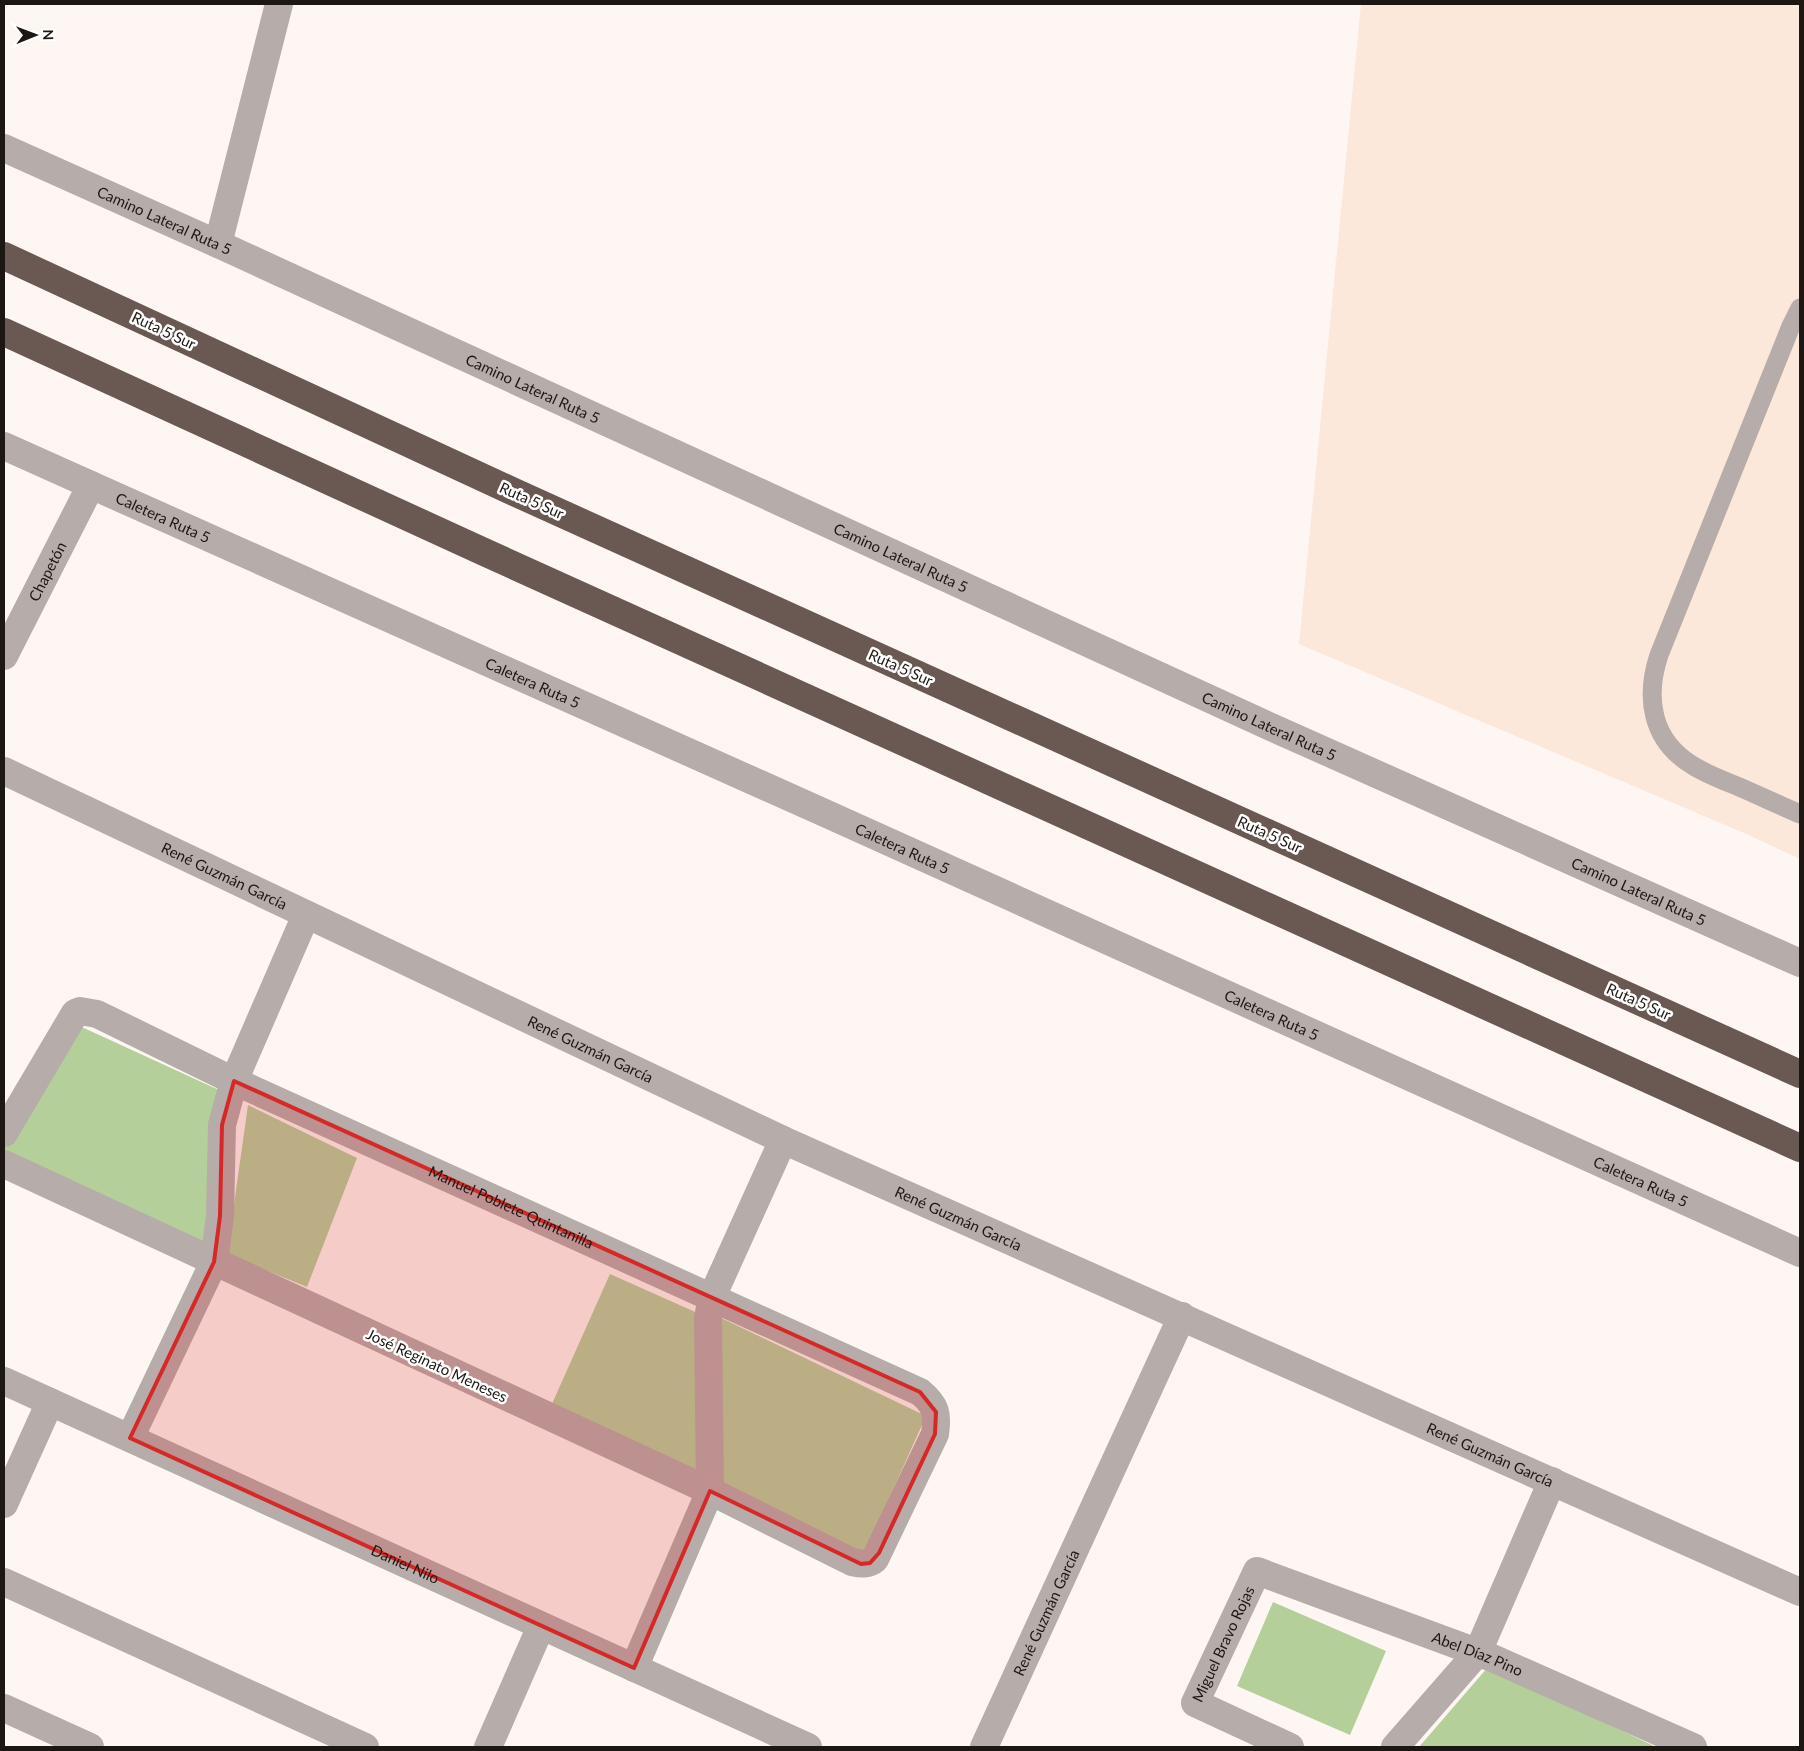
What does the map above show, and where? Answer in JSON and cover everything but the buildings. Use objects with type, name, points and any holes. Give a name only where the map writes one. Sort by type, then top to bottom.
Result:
[{"type":"highway","name":"Ruta 5 Sur","points":[[4,256],[514,492],[1800,1074]]},
{"type":"highway","points":[[4,332],[1800,1148]]},
{"type":"street","points":[[218,244],[279,4]]},
{"type":"street","name":"Camino Lateral Ruta 5","points":[[4,148],[218,244],[1271,727],[1800,963]]},
{"type":"street","name":"Caletera Ruta 5","points":[[4,446],[1800,1252]]},
{"type":"street","name":"Chapetón","points":[[4,656],[91,485]]},
{"type":"street","name":"René Guzmán García","points":[[4,771],[783,1140],[1800,1592]]},
{"type":"street","points":[[130,1438],[214,1262],[220,1216],[222,1125],[234,1082],[306,915]]},
{"type":"street","name":"Manuel Poblete Quintanilla","points":[[4,1133],[75,1014],[80,1011],[97,1014],[234,1082],[920,1392],[929,1400],[936,1412],[935,1434],[879,1553],[875,1560],[870,1563]]},
{"type":"street","points":[[634,1668],[710,1491],[708,1318],[712,1297],[783,1140]]},
{"type":"street","name":"José Reginato Meneses","points":[[4,1164],[710,1491],[852,1562],[870,1563]]},
{"type":"street","name":"René Guzmán García","points":[[984,1747],[1182,1316]]},
{"type":"street","name":"Daniel Nilo","points":[[4,1380],[808,1747]]},
{"type":"street","points":[[4,1504],[50,1402]]},
{"type":"street","points":[[1395,1747],[1478,1652],[1552,1481]]},
{"type":"street","name":"Abel Díaz Pino","points":[[1257,1571],[1478,1652],[1693,1747]]},
{"type":"street","name":"Miguel Bravo Rojas","points":[[1257,1571],[1195,1702],[1290,1747]]},
{"type":"street","points":[[4,1582],[365,1747]]},
{"type":"street","points":[[488,1747],[541,1626]]},
{"type":"street","points":[[4,1708],[90,1747]]},
{"type":"lane","points":[[1800,308],[1791,326],[1659,655],[1654,671],[1652,688],[1652,705],[1657,722],[1665,739],[1677,754],[1709,774],[1800,814]]},
{"type":"highlighted area","points":[[234,1081],[920,1392],[936,1412],[935,1434],[879,1553],[870,1563],[861,1564],[710,1491],[634,1668],[130,1438],[214,1262],[220,1216],[222,1125]]},
{"type":"shaded area","points":[[1361,4],[1800,4],[1800,859],[1744,833],[1299,644]]},
{"type":"green space","points":[[60,1017],[219,1090],[203,1249],[4,1155],[4,1140]]},
{"type":"green space","points":[[248,1105],[357,1158],[307,1287],[227,1254]]},
{"type":"green space","points":[[610,1274],[702,1315],[697,1476],[551,1406]]},
{"type":"green space","points":[[717,1316],[926,1416],[863,1556],[714,1484]]},
{"type":"green space","points":[[1273,1602],[1386,1651],[1350,1735],[1237,1686]]},
{"type":"green space","points":[[1488,1667],[1656,1747],[1419,1747]]}]
